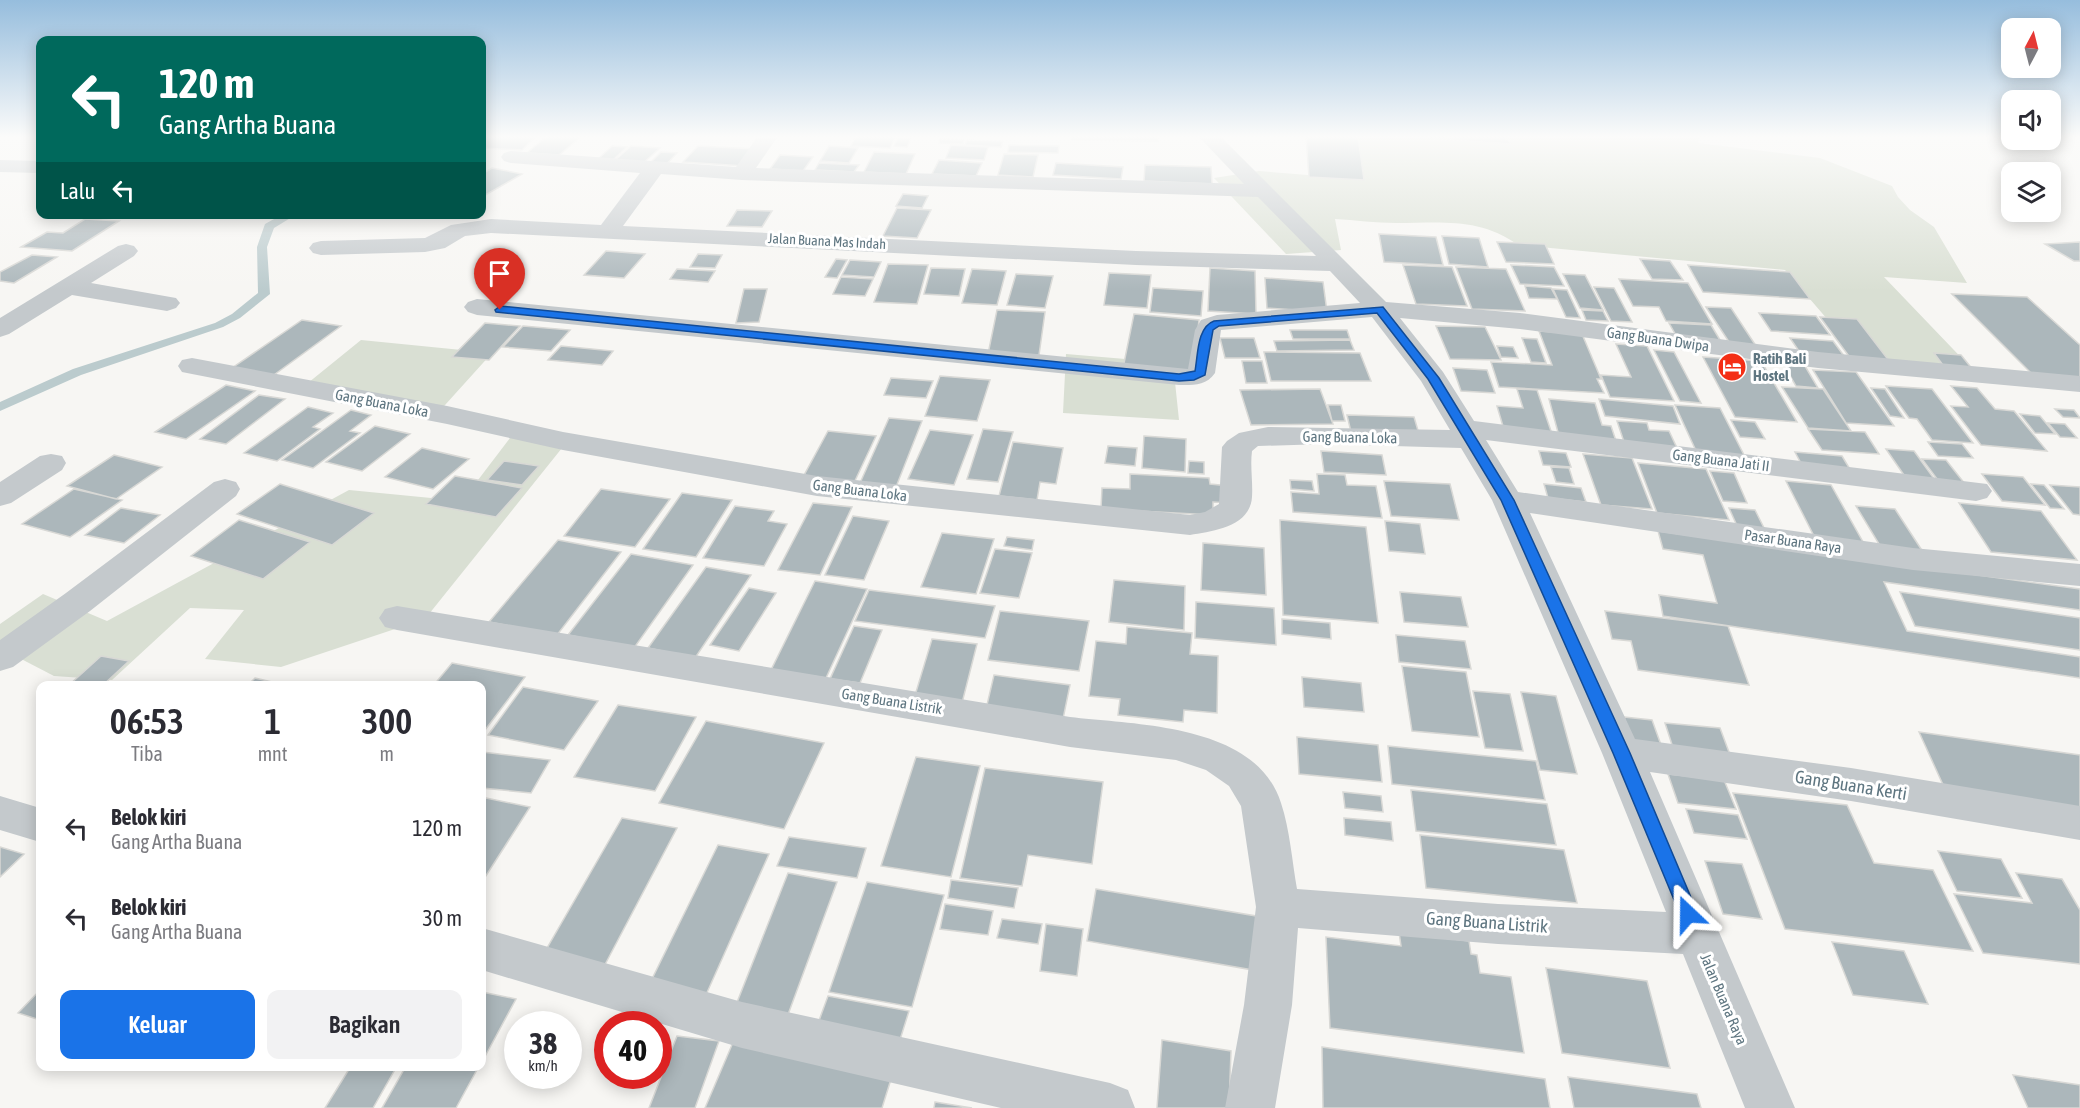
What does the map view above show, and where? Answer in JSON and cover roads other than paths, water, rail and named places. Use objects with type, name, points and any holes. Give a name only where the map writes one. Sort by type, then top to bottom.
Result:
[{"type":"street","points":[[608,231],[640,188]]},
{"type":"street","points":[[1187,188],[1262,190]]},
{"type":"street","name":"Jalan Buana Raya","points":[[1260,188],[1338,264],[1379,309],[1433,378],[1508,500],[1622,753],[1770,1108]]},
{"type":"street","name":"Jalan Buana Mas Indah","points":[[321,248],[425,245],[436,243],[459,230],[491,226],[1137,258],[1338,264]]},
{"type":"street","points":[[0,329],[126,251]]},
{"type":"street","points":[[67,287],[167,303]]},
{"type":"street","name":"Gang Buana Dwipa","points":[[477,308],[1179,377],[1194,377],[1201,373],[1210,325],[1379,309],[1520,321],[1818,360],[2080,384]]},
{"type":"street","name":"Gang Buana Loka","points":[[192,366],[447,415],[563,441],[817,486],[1190,525],[1226,516],[1235,508],[1239,493],[1235,474],[1237,447],[1249,439],[1268,436],[1469,434]]},
{"type":"street","name":"Gang Buana Jati II","points":[[1469,434],[1976,491]]},
{"type":"street","points":[[0,495],[51,463]]},
{"type":"street","points":[[0,658],[78,602],[225,489]]},
{"type":"street","name":"Pasar Buana Raya","points":[[1508,500],[1913,559],[2080,575]]},
{"type":"street","name":"Gang Buana Listrik","points":[[398,618],[1070,732],[1176,745],[1220,759],[1243,775],[1261,803],[1278,907],[1268,1005],[1250,1108]]},
{"type":"street","name":"Gang Buana Kerti","points":[[1622,753],[1954,800],[2080,823]]},
{"type":"street","points":[[0,813],[36,824]]},
{"type":"street","name":"Gang Buana Listrik","points":[[1278,907],[1498,924],[1697,934]]},
{"type":"street","points":[[486,950],[742,1025],[1110,1108]]},
{"type":"waterway","points":[[0,407],[77,372],[219,325],[236,316],[264,294],[262,247],[269,226],[282,219]]},
{"type":"place","name":"Ratih Bali Hostel","points":[[1732,367]]}]
